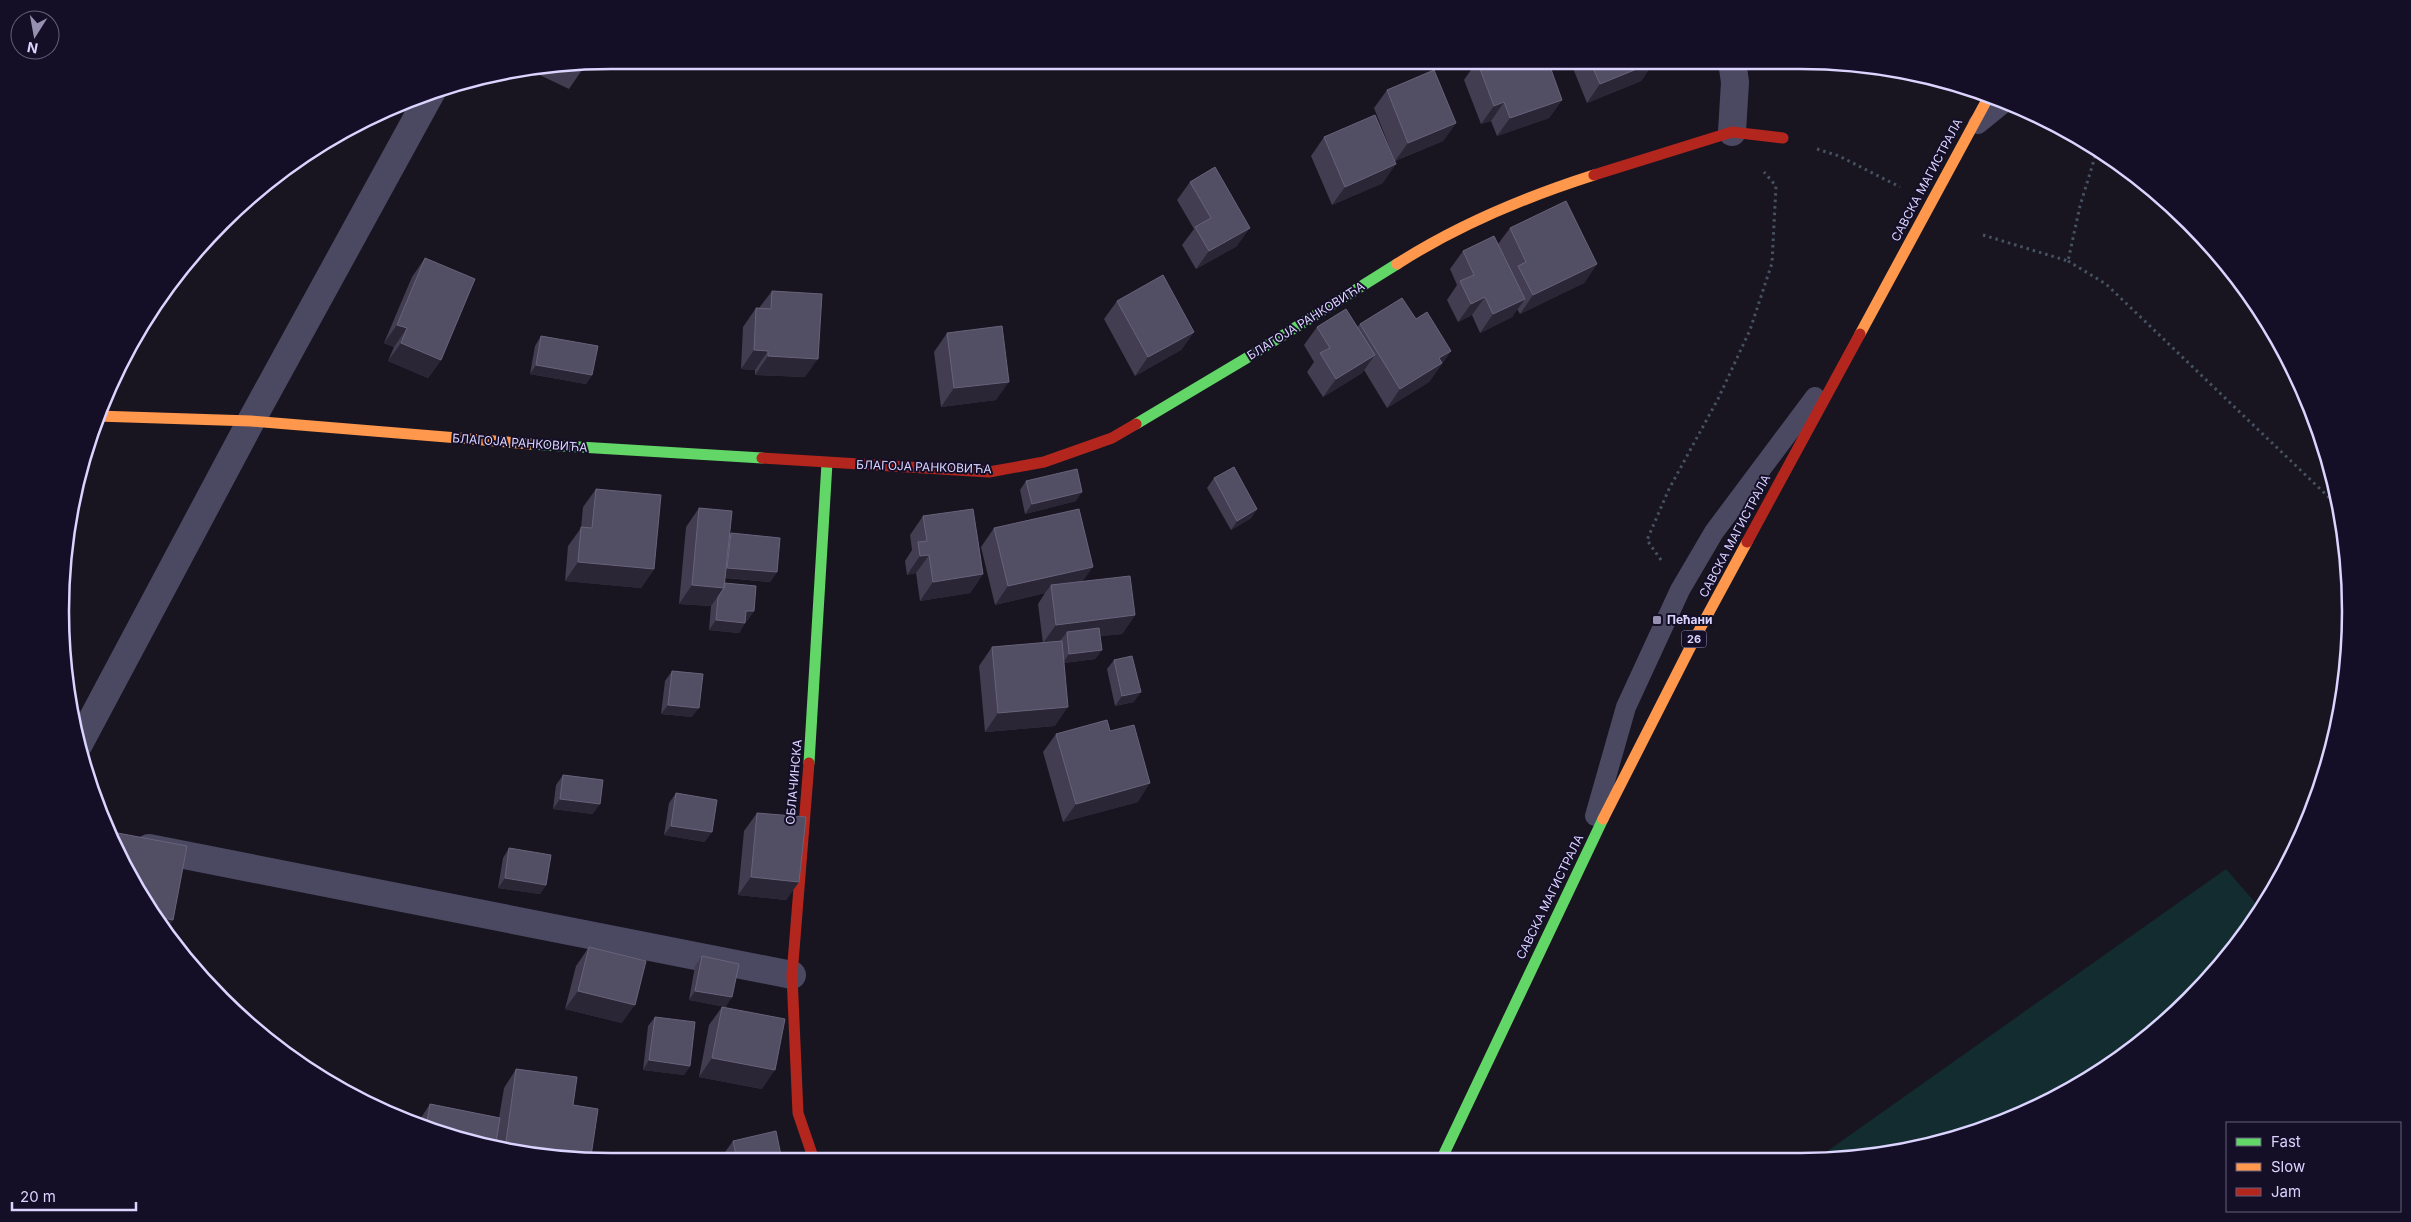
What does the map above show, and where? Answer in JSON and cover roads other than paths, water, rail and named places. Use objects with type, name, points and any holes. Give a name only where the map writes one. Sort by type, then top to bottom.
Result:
[{"type":"street","points":[[1732,132],[1735,82],[1733,69]]},
{"type":"street","points":[[83,736],[251,421],[426,102]]},
{"type":"street","name":"САВСКА МАГИСТРАЛА","points":[[1444,1153],[1582,860],[1695,638],[1986,102]]},
{"type":"street","name":"БЛАГОЈА РАНКОВИЋА","points":[[105,416],[251,421],[545,445],[989,472],[1044,462],[1112,438],[1253,354],[1419,250],[1475,220],[1559,186],[1732,132],[1783,138]]},
{"type":"street","name":"ОБЛАЧИНСКА","points":[[812,1153],[798,1113],[792,975],[814,699],[827,463]]},
{"type":"street","points":[[126,841],[153,849],[792,975]]},
{"type":"lane","points":[[1969,131],[1999,107]]},
{"type":"lane","points":[[1582,860],[1626,707],[1680,590],[1714,532],[1779,443],[1848,356]]},
{"type":"place","name":"Пећани","points":[[1657,620]]}]
